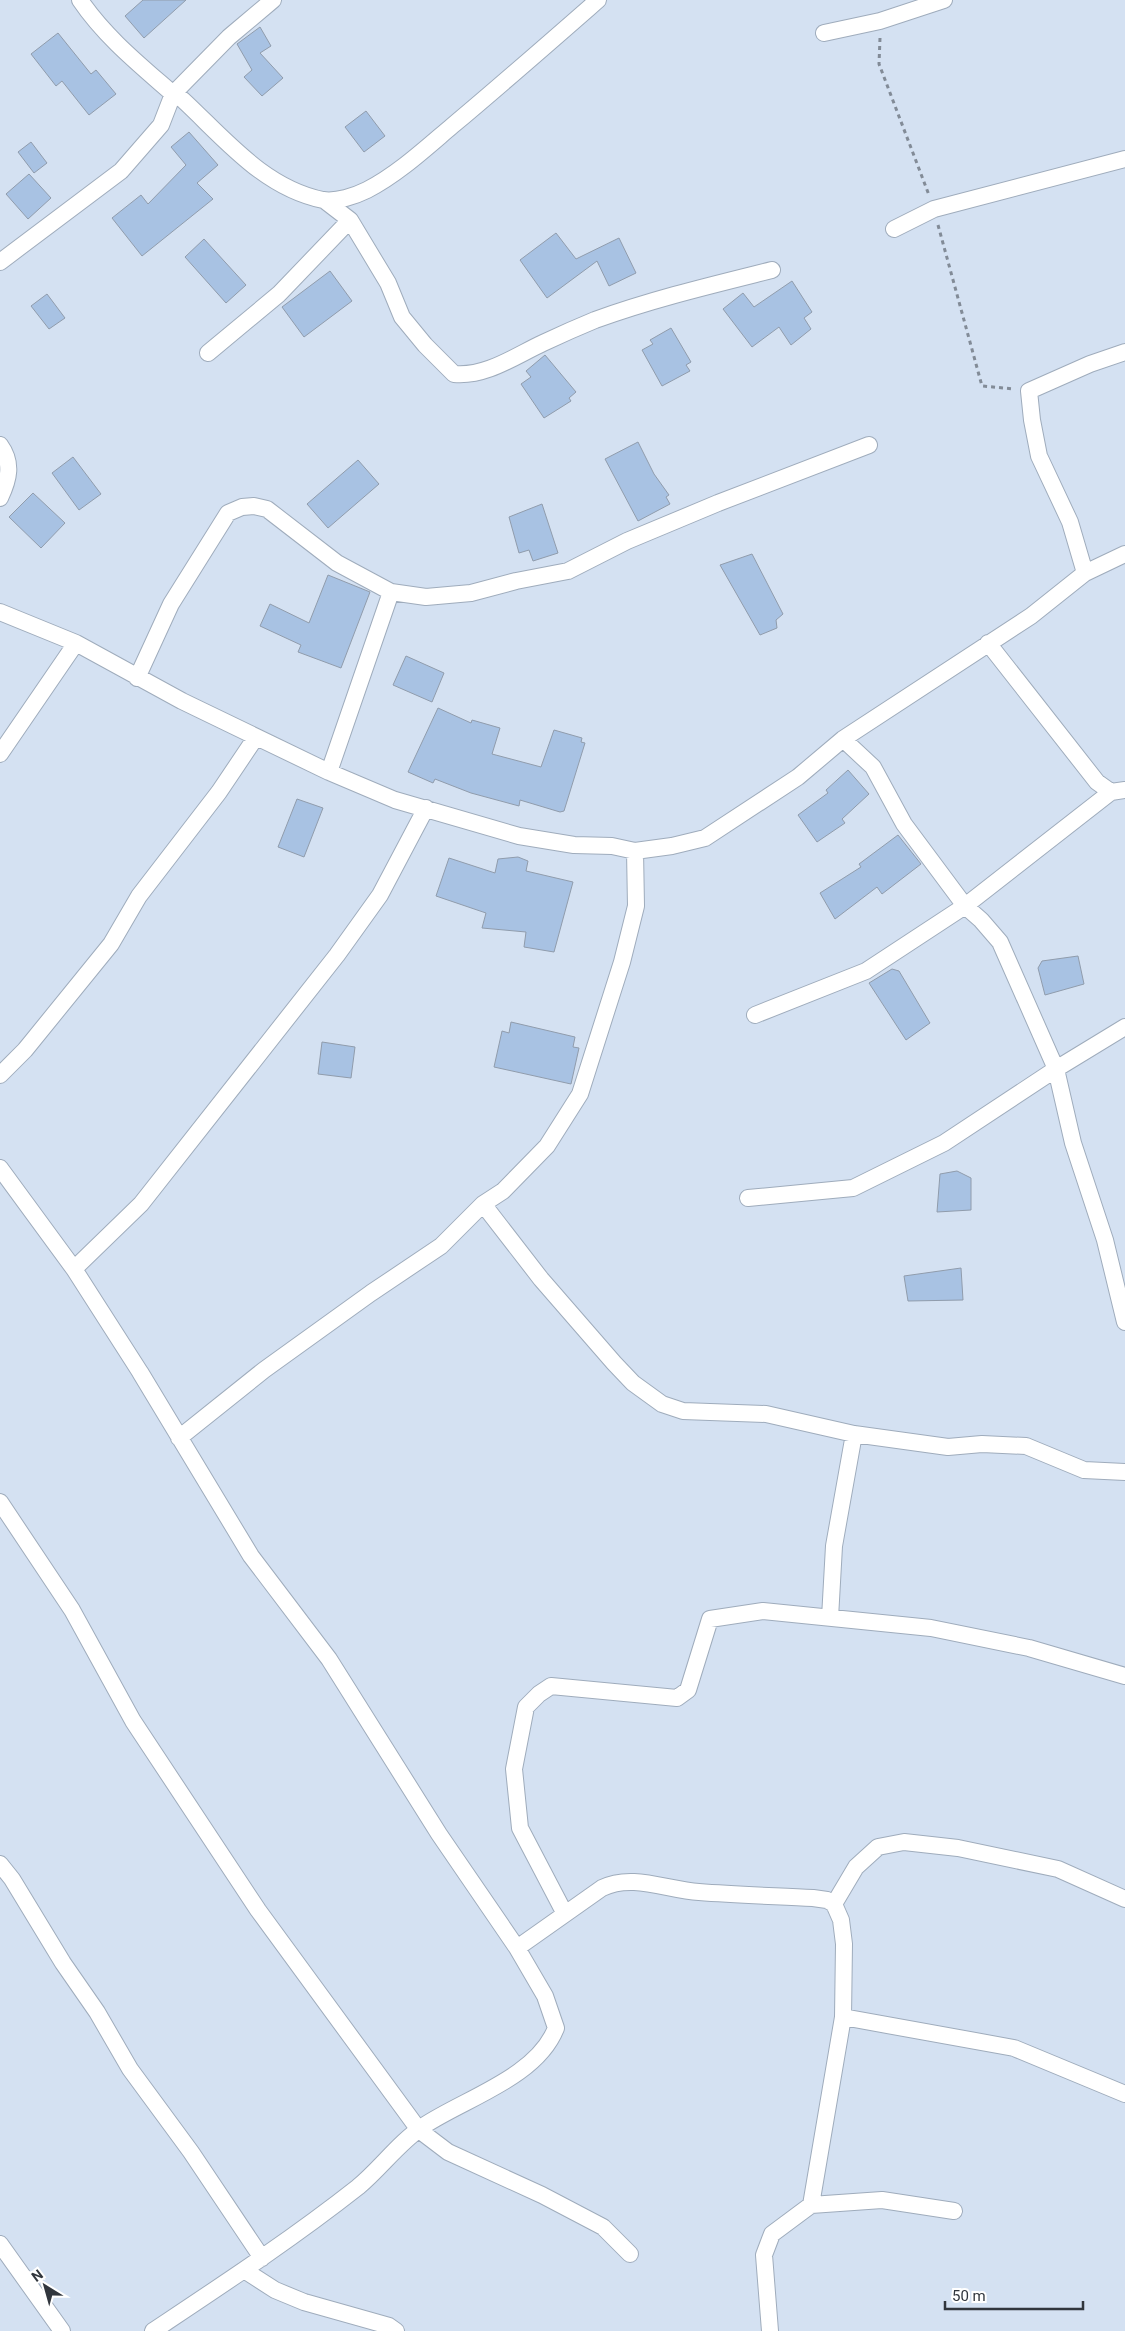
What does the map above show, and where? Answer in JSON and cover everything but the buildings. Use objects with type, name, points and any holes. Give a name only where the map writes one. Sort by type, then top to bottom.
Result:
[{"type":"street","points":[[80,0],[114,41],[173,94],[183,100],[261,173],[294,189],[324,200],[350,220],[388,283],[402,317],[425,345],[454,374],[469,375],[504,364],[542,344],[594,321],[650,301],[772,270]]},
{"type":"street","points":[[0,262],[121,171],[161,125],[173,94],[229,37],[273,0]]},
{"type":"street","points":[[324,200],[348,198],[368,190],[395,171],[480,103],[598,0]]},
{"type":"street","points":[[824,33],[880,21],[944,0]]},
{"type":"street","points":[[894,229],[934,209],[1125,159]]},
{"type":"street","points":[[208,353],[279,294],[350,220]]},
{"type":"street","points":[[1085,573],[1070,522],[1039,456],[1029,391],[1090,364],[1125,352]]},
{"type":"street","points":[[0,445],[7,454],[10,469],[0,498]]},
{"type":"street","points":[[137,678],[170,604],[199,556],[228,514],[242,507],[254,506],[268,509],[337,564],[391,592],[426,597],[471,593],[516,581],[568,571],[645,534],[869,445]]},
{"type":"street","points":[[0,612],[76,643],[137,678],[256,737],[329,772],[395,800],[519,836],[574,845],[612,846],[636,851],[672,846],[705,838],[798,777],[843,739],[1031,616],[1085,573],[1125,554]]},
{"type":"street","points":[[329,772],[391,592]]},
{"type":"street","points":[[0,754],[76,643]]},
{"type":"street","points":[[755,1015],[866,971],[965,906],[1118,791],[1097,782],[988,643]]},
{"type":"street","points":[[0,1075],[25,1050],[111,944],[139,896],[219,792],[256,737]]},
{"type":"street","points":[[843,739],[873,767],[904,824],[965,906],[981,920],[1000,942],[1056,1069],[1073,1144],[1104,1240],[1125,1322]]},
{"type":"street","points":[[74,1270],[142,1204],[336,955],[380,895],[426,808]]},
{"type":"street","points":[[179,1438],[264,1370],[371,1293],[441,1246],[483,1204],[503,1192],[548,1146],[580,1094],[622,962],[636,906],[636,851]]},
{"type":"street","points":[[748,1198],[853,1188],[944,1143],[1056,1069],[1125,1027]]},
{"type":"street","points":[[0,1168],[74,1270],[251,1556],[329,1659],[434,1826],[517,1948],[545,1996],[556,2028],[550,2043],[536,2058],[507,2078],[419,2130],[359,2186],[262,2258],[153,2331]]},
{"type":"street","points":[[483,1204],[541,1279],[614,1363],[633,1383],[662,1404],[683,1411],[766,1414],[854,1434],[948,1447],[982,1444],[1026,1446],[1053,1459],[1084,1470],[1125,1469]]},
{"type":"street","points":[[830,1618],[834,1546],[854,1434]]},
{"type":"street","points":[[0,1502],[72,1610],[133,1721],[258,1910],[419,2130],[448,2152],[542,2195],[603,2227],[630,2254]]},
{"type":"street","points":[[565,1914],[520,1828],[514,1769],[526,1707],[539,1694],[551,1686],[676,1698],[688,1690],[710,1618],[763,1611],[931,1628],[1030,1648],[1125,1676]]},
{"type":"street","points":[[834,1904],[856,1867],[878,1846],[904,1842],[958,1848],[1058,1869],[1125,1899]]},
{"type":"street","points":[[0,1864],[12,1879],[63,1963],[97,2012],[130,2070],[191,2152],[262,2258]]},
{"type":"street","points":[[517,1948],[602,1888],[614,1882],[628,1881],[697,1892],[813,1898],[827,1900],[834,1904],[841,1920],[844,1944],[842,2017],[812,2205]]},
{"type":"street","points":[[842,2017],[1014,2048],[1125,2094]]},
{"type":"street","points":[[770,2331],[764,2255],[766,2244],[772,2234],[812,2205],[882,2200],[954,2211]]},
{"type":"street","points":[[0,2244],[62,2331]]},
{"type":"street","points":[[244,2270],[275,2290],[304,2302],[388,2326],[396,2331]]}]
